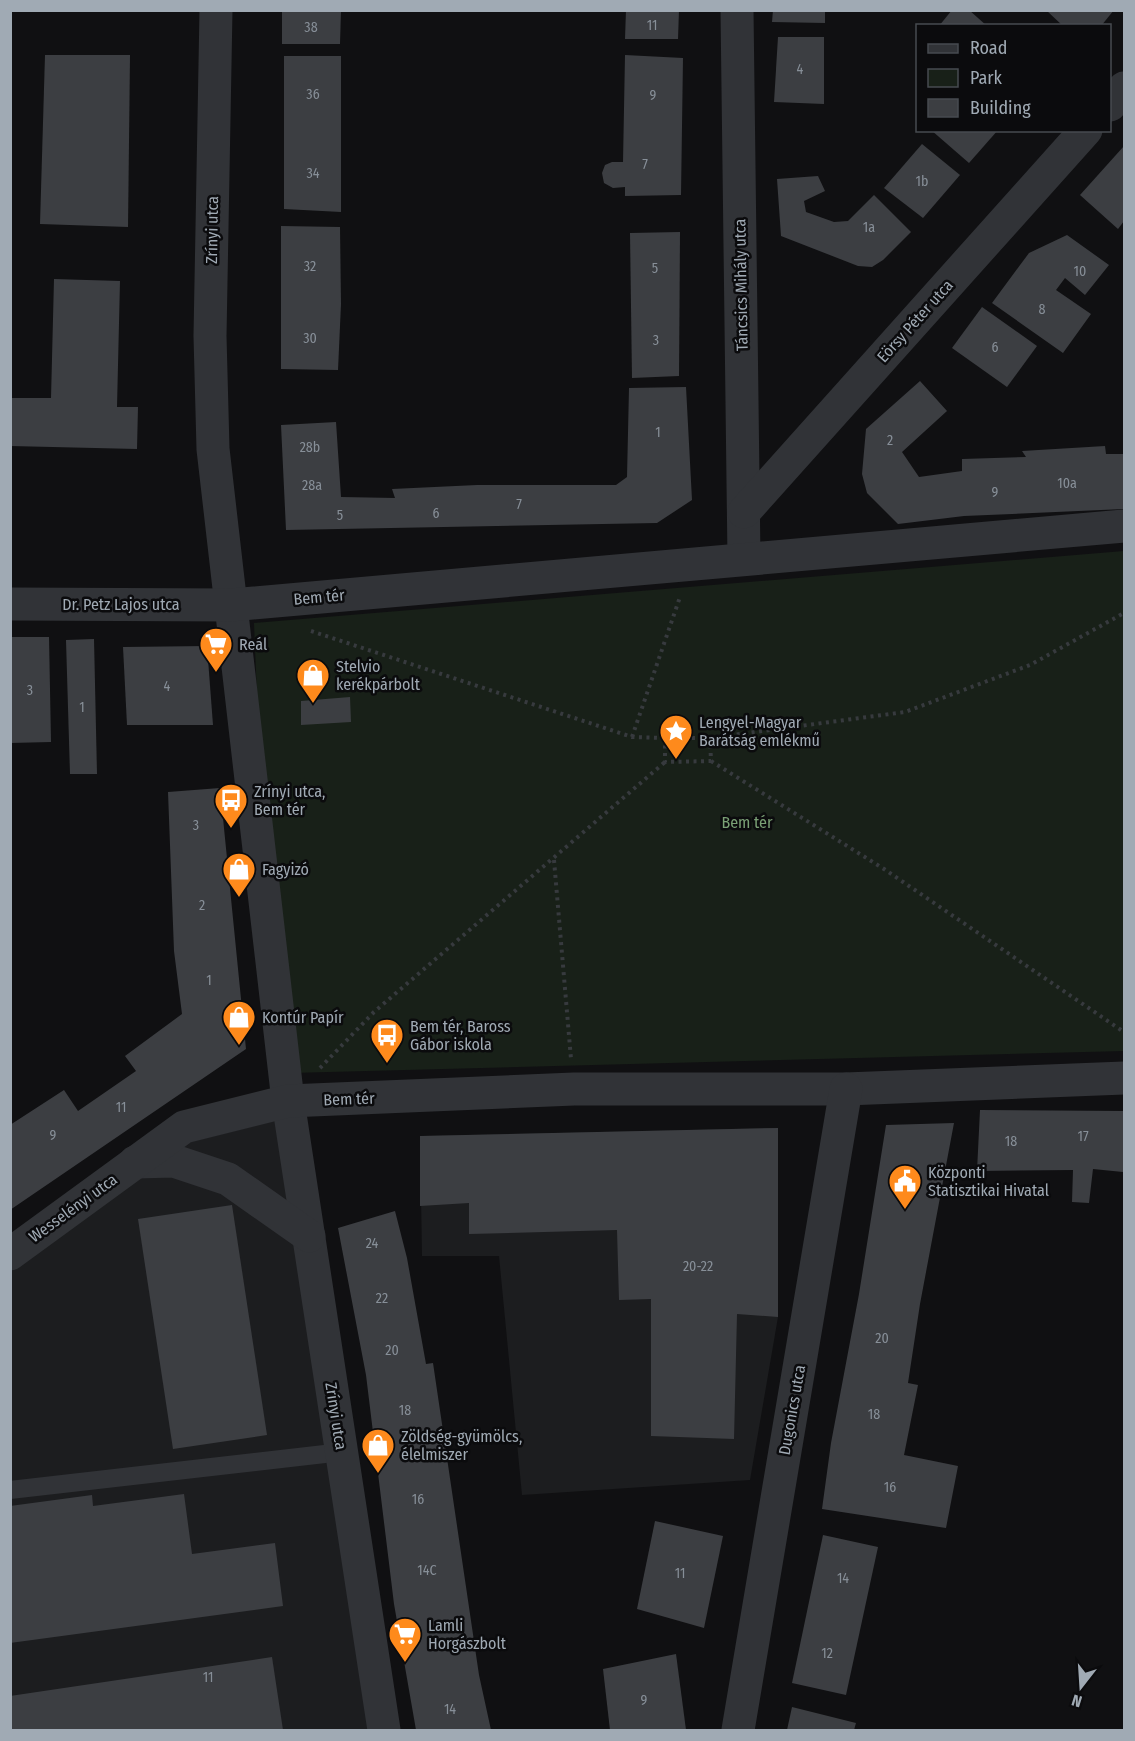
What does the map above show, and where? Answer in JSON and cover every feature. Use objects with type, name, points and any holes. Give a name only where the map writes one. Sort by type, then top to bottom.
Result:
[{"type":"street","name":"Zrínyi utca","points":[[216,10],[210,336],[213,449],[231,605]]},
{"type":"street","name":"Táncsics Mihály utca","points":[[737,10],[744,559]]},
{"type":"street","points":[[1111,104],[1125,88]]},
{"type":"street","name":"Eörsy Péter utca","points":[[744,512],[1084,132]]},
{"type":"street","name":"Bem tér","points":[[231,605],[692,562],[1125,526]]},
{"type":"street","name":"Dr. Petz Lajos utca","points":[[10,604],[231,605]]},
{"type":"street","points":[[231,605],[288,1101]]},
{"type":"street","name":"Bem tér","points":[[288,1101],[574,1089],[846,1089],[1125,1078]]},
{"type":"street","name":"Dugonics utca","points":[[738,1731],[846,1089]]},
{"type":"street","name":"Zrínyi utca","points":[[288,1101],[384,1731]]},
{"type":"street","name":"Wesselényi utca","points":[[10,1254],[184,1127],[288,1101]]},
{"type":"street","name":"Wesselényi utca","points":[[135,1162],[174,1161],[228,1179],[309,1236]]},
{"type":"lane","points":[[10,1490],[342,1452]]},
{"type":"path","points":[[632,737],[692,562]]},
{"type":"path","points":[[308,630],[632,737],[710,738],[905,712],[1030,665],[1125,613]]},
{"type":"path","points":[[665,738],[665,762]]},
{"type":"path","points":[[710,738],[711,761]]},
{"type":"path","points":[[288,1101],[374,1012],[665,762],[711,761],[884,869],[1125,1032]]},
{"type":"path","points":[[554,859],[574,1089]]},
{"type":"shaded area","points":[[288,1101],[384,1730],[11,1730],[10,1254],[135,1162]]},
{"type":"shaded area","points":[[778,1128],[778,1317],[750,1480],[522,1495],[499,1256],[422,1256],[420,1136]]},
{"type":"green space","name":"Bem tér","points":[[1124,551],[1124,1051],[290,1073],[259,743],[254,623]]},
{"type":"building","points":[[282,10],[341,10],[340,44],[282,44]]},
{"type":"building","points":[[626,10],[679,10],[678,39],[625,39]]},
{"type":"building","points":[[773,10],[825,10],[825,23],[772,22]]},
{"type":"building","points":[[952,10],[969,10],[985,24],[941,24]]},
{"type":"building","points":[[1046,10],[1114,10],[1103,24],[1061,24]]},
{"type":"building","points":[[778,37],[824,37],[824,104],[774,102]]},
{"type":"building","points":[[45,55],[130,55],[128,227],[40,224]]},
{"type":"building","points":[[625,55],[683,58],[681,195],[625,196],[625,187],[613,188],[604,183],[602,173],[605,165],[612,162],[623,162]]},
{"type":"building","points":[[284,56],[341,56],[341,212],[284,209]]},
{"type":"building","points":[[933,132],[996,132],[969,163]]},
{"type":"building","points":[[922,144],[960,175],[923,218],[884,188]]},
{"type":"building","points":[[1124,146],[1124,221],[1118,229],[1080,195]]},
{"type":"building","points":[[818,176],[825,191],[804,201],[806,212],[834,222],[848,221],[874,195],[911,232],[883,260],[872,267],[858,266],[781,236],[777,179]]},
{"type":"building","points":[[281,226],[340,227],[341,304],[338,370],[281,369]]},
{"type":"building","points":[[680,232],[679,376],[632,378],[630,233]]},
{"type":"building","points":[[1067,235],[1109,265],[1085,295],[1065,278],[1056,290],[1091,314],[1063,353],[992,303],[1029,253]]},
{"type":"building","points":[[54,279],[120,281],[117,407],[138,407],[137,449],[10,446],[10,398],[51,398]]},
{"type":"building","points":[[982,307],[1037,346],[1007,387],[952,348]]},
{"type":"building","points":[[920,381],[947,411],[902,452],[919,477],[962,471],[962,459],[1026,457],[1022,451],[1105,446],[1106,454],[1124,454],[1124,509],[964,516],[898,524],[867,493],[862,474],[866,429]]},
{"type":"building","points":[[686,387],[692,500],[657,523],[286,530],[281,425],[336,422],[341,497],[395,498],[392,489],[477,485],[616,485],[627,477],[629,388]]},
{"type":"building","points":[[10,637],[49,637],[51,742],[10,743]]},
{"type":"building","points":[[94,639],[97,774],[70,774],[66,640]]},
{"type":"building","points":[[207,646],[213,725],[127,725],[123,647]]},
{"type":"building","points":[[350,697],[351,722],[301,725],[301,701]]},
{"type":"building","points":[[220,788],[246,1049],[10,1210],[10,1125],[64,1090],[78,1111],[136,1071],[125,1056],[182,1014],[174,951],[168,792]]},
{"type":"building","points":[[980,1110],[1124,1111],[1123,1172],[1093,1169],[1089,1203],[1072,1202],[1073,1170],[977,1171]]},
{"type":"building","points":[[954,1123],[920,1304],[908,1383],[918,1385],[904,1455],[958,1466],[946,1528],[822,1509],[831,1443],[859,1294],[886,1125]]},
{"type":"building","points":[[778,1128],[778,1317],[737,1314],[734,1439],[651,1436],[651,1299],[619,1300],[617,1230],[469,1234],[469,1203],[420,1206],[420,1136]]},
{"type":"building","points":[[232,1205],[267,1435],[173,1449],[138,1219]]},
{"type":"building","points":[[395,1211],[407,1258],[426,1364],[433,1363],[479,1675],[491,1730],[416,1730],[394,1604],[366,1375],[338,1228]]},
{"type":"building","points":[[184,1494],[192,1554],[275,1543],[283,1606],[10,1643],[10,1506],[92,1495],[93,1506]]},
{"type":"building","points":[[655,1521],[723,1536],[704,1628],[637,1609]]},
{"type":"building","points":[[823,1535],[878,1547],[846,1695],[792,1683]]},
{"type":"building","points":[[676,1654],[686,1730],[610,1730],[603,1669]]},
{"type":"building","points":[[272,1657],[283,1730],[10,1730],[10,1696]]},
{"type":"building","points":[[792,1707],[856,1723],[854,1730],[787,1730]]},
{"type":"place","name":"Reál","points":[[216,673]]},
{"type":"place","name":"Stelvio kerékpárbolt","points":[[313,704]]},
{"type":"place","name":"Lengyel-Magyar Barátság emlékmű","points":[[676,760]]},
{"type":"place","name":"Zrínyi utca, Bem tér","points":[[231,829]]},
{"type":"place","name":"Fagyizó","points":[[239,898]]},
{"type":"place","name":"Kontúr Papír","points":[[239,1046]]},
{"type":"place","name":"Bem tér, Baross Gábor iskola","points":[[387,1064]]},
{"type":"place","name":"Központi Statisztikai Hivatal","points":[[905,1210]]},
{"type":"place","name":"Zöldség-gyümölcs, élelmiszer","points":[[378,1474]]},
{"type":"place","name":"Lamli Horgászbolt","points":[[405,1663]]}]
